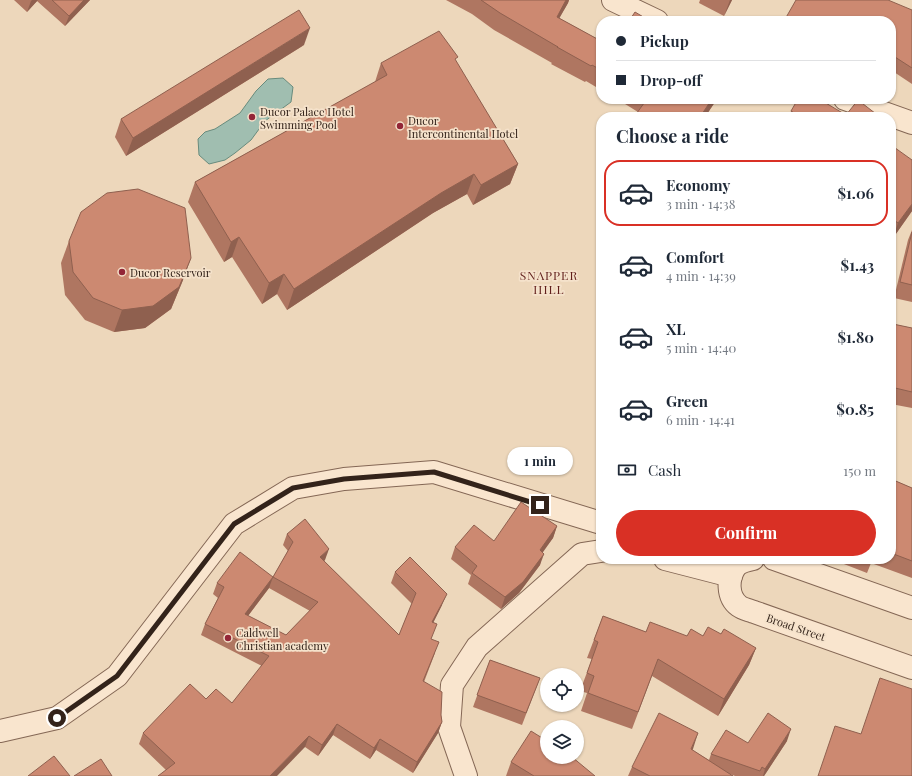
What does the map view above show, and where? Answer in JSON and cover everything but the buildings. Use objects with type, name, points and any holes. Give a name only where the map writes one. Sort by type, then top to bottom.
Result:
[{"type":"street","points":[[613,0],[647,16]]},
{"type":"street","points":[[859,104],[881,112]]},
{"type":"street","points":[[896,117],[912,123]]},
{"type":"street","points":[[0,731],[57,718],[117,676],[234,524],[293,488],[344,479],[434,472],[596,521]]},
{"type":"street","points":[[466,776],[449,727],[452,685],[477,647],[582,554],[596,552]]},
{"type":"street","points":[[723,564],[734,565]]},
{"type":"street","points":[[788,564],[912,608]]},
{"type":"street","name":"Broad Street","points":[[734,565],[729,587],[732,598],[739,606],[912,668]]},
{"type":"shaded area","name":"Ducor Palace Hotel Swimming Pool","points":[[283,78],[293,87],[291,102],[265,121],[251,140],[225,160],[209,164],[199,155],[198,139],[205,132],[215,129],[240,113],[256,91],[268,79]]},
{"type":"place","name":"Ducor Palace Hotel Swimming Pool","points":[[252,117]]},
{"type":"place","name":"Ducor Intercontinental Hotel","points":[[400,126]]},
{"type":"place","name":"Ducor Reservoir","points":[[122,272]]},
{"type":"place","name":"Caldwell Christian academy","points":[[228,638]]},
{"type":"district","name":"SNAPPER HILL","points":[[549,282]]},
{"type":"route","points":[[57,718],[117,676],[234,524],[293,488],[344,479],[434,472],[540,505]]}]
